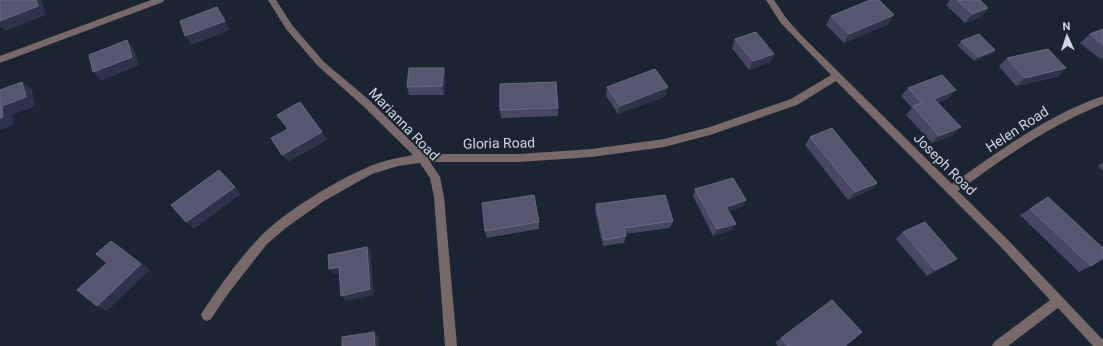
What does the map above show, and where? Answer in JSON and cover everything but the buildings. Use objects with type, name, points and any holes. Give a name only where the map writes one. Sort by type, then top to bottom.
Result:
[{"type":"street","points":[[0,60],[160,0]]},
{"type":"street","name":"Marianna Road","points":[[272,0],[289,27],[321,64],[365,102],[422,158],[435,177],[439,196],[451,346]]},
{"type":"street","name":"Joseph Road","points":[[770,0],[798,37],[951,190],[1101,346]]},
{"type":"street","name":"Gloria Road","points":[[207,315],[244,263],[263,241],[283,224],[320,198],[369,171],[398,162],[422,158],[519,158],[592,153],[664,143],[710,131],[794,102],[837,76]]},
{"type":"street","name":"Helen Road","points":[[951,190],[1022,141],[1054,122],[1070,113],[1103,100]]},
{"type":"street","points":[[998,346],[1058,301]]}]
